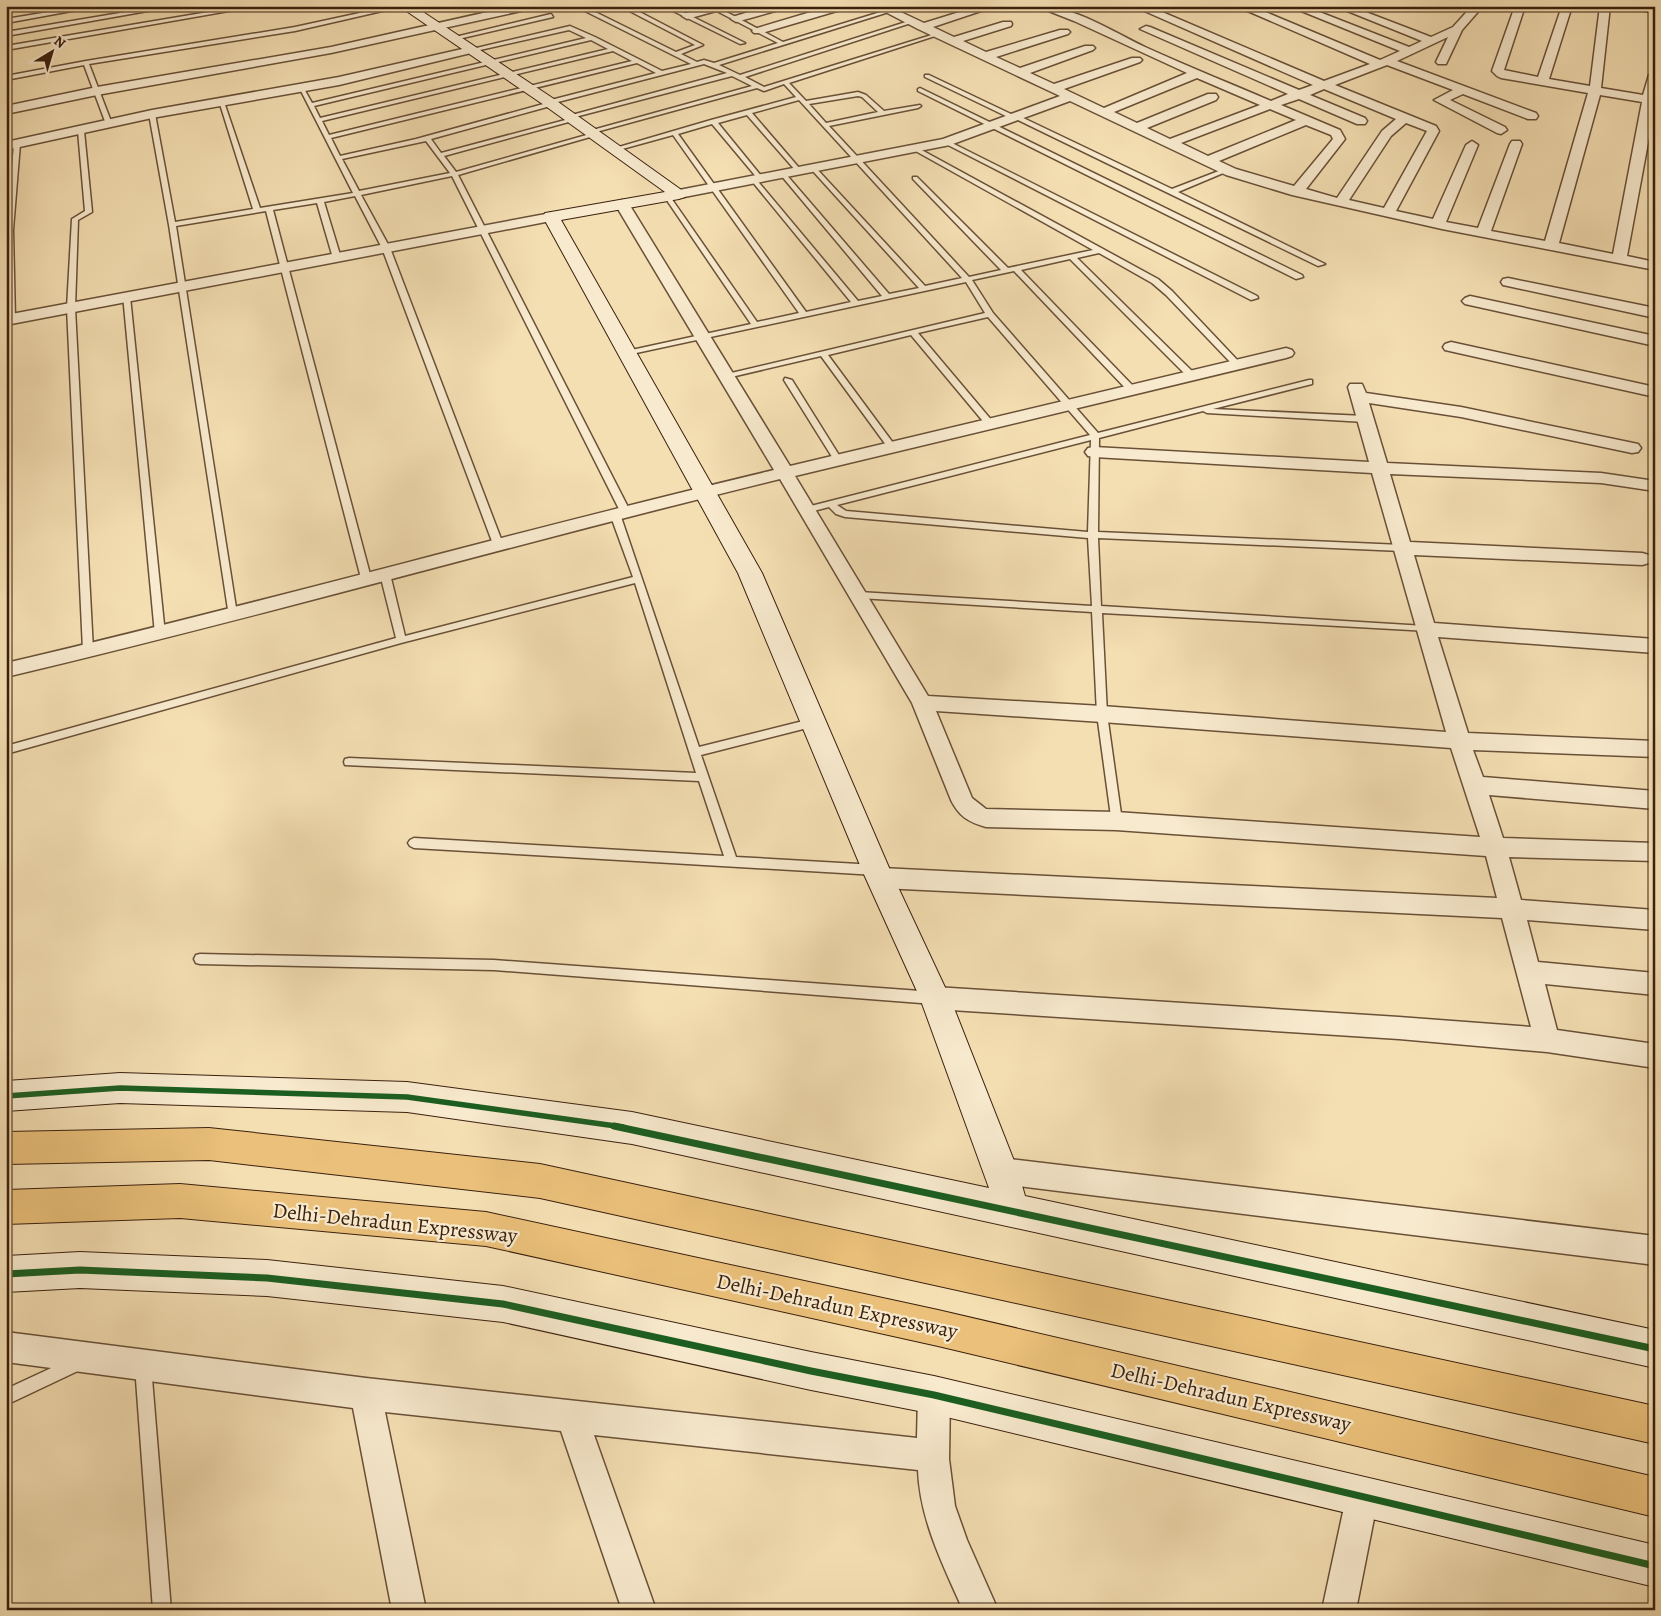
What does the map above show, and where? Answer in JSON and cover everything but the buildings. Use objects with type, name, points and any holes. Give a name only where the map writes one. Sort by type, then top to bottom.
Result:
[{"type":"highway","points":[[6,1148],[209,1144],[540,1181],[1655,1424]]},
{"type":"highway","name":"Delhi-Dehradun Expressway","points":[[6,1208],[180,1201],[486,1229],[938,1328],[1655,1497]]},
{"type":"street","points":[[405,6],[420,16],[437,19],[454,38],[593,133],[673,195]]},
{"type":"street","points":[[6,110],[97,91],[331,50],[437,19],[530,6]]},
{"type":"street","points":[[736,20],[782,6]]},
{"type":"street","points":[[758,31],[843,6]]},
{"type":"street","points":[[917,24],[991,6]]},
{"type":"street","points":[[1041,6],[1078,19],[1336,133],[1339,139],[1297,192]]},
{"type":"street","points":[[1138,6],[1323,85],[1430,128],[1433,131],[1388,213]]},
{"type":"street","points":[[1241,6],[1384,63],[1532,116]]},
{"type":"street","points":[[1294,6],[1408,50]]},
{"type":"street","points":[[1340,6],[1430,40]]},
{"type":"street","points":[[1170,144],[1270,104],[1384,63],[1453,30],[1478,6]]},
{"type":"street","points":[[1520,6],[1498,71],[1504,75],[1651,100]]},
{"type":"street","points":[[1542,82],[1567,6]]},
{"type":"street","points":[[1551,245],[1595,91],[1606,6]]},
{"type":"street","points":[[1634,6],[1655,10]]},
{"type":"street","points":[[687,16],[719,7]]},
{"type":"street","points":[[887,10],[907,8]]},
{"type":"street","points":[[887,10],[1226,170],[1297,192],[1388,213],[1655,266]]},
{"type":"street","points":[[953,41],[1008,24]]},
{"type":"street","points":[[1433,25],[1453,30]]},
{"type":"street","points":[[1146,29],[1361,121]]},
{"type":"street","points":[[1442,62],[1453,30]]},
{"type":"street","points":[[986,56],[1064,32]]},
{"type":"street","points":[[1020,72],[1090,48]]},
{"type":"street","points":[[1183,67],[1237,49]]},
{"type":"street","points":[[11,145],[152,114],[339,81],[472,50]]},
{"type":"street","points":[[1054,88],[1136,60]]},
{"type":"street","points":[[1104,112],[1198,73]]},
{"type":"street","points":[[1619,259],[1655,75]]},
{"type":"street","points":[[1463,90],[1440,100],[1501,130]]},
{"type":"street","points":[[9,319],[946,142],[1070,96]]},
{"type":"street","points":[[1137,127],[1212,97]]},
{"type":"street","points":[[1341,202],[1386,134],[1405,118]]},
{"type":"street","points":[[1208,161],[1307,120]]},
{"type":"street","points":[[1484,232],[1516,144]]},
{"type":"street","points":[[1438,223],[1472,145]]},
{"type":"street","points":[[622,204],[704,337],[922,703],[962,800],[967,809],[975,815],[986,818],[1116,821],[1495,847],[1655,852]]},
{"type":"street","points":[[551,217],[750,573],[815,722],[878,874],[935,998],[1001,1171],[1012,1210]]},
{"type":"street","points":[[1508,282],[1655,313]]},
{"type":"street","points":[[1470,301],[1655,340]]},
{"type":"street","points":[[1451,347],[1655,392]]},
{"type":"street","points":[[6,670],[160,634],[620,512],[1286,353]]},
{"type":"street","points":[[1547,1040],[1495,847],[1459,741],[1357,392],[1632,448]]},
{"type":"street","points":[[1095,443],[1380,468],[1601,478],[1655,486]]},
{"type":"street","points":[[1402,548],[1642,559]]},
{"type":"street","points":[[1426,629],[1655,646]]},
{"type":"street","points":[[922,703],[1102,714],[1459,741],[1655,749]]},
{"type":"street","points":[[1475,785],[1655,800]]},
{"type":"street","points":[[878,874],[1512,909],[1655,920]]},
{"type":"street","points":[[1528,972],[1655,984]]},
{"type":"street","points":[[935,998],[1399,1028],[1547,1040],[1655,1056]]},
{"type":"street","points":[[6,1096],[120,1088],[407,1097],[632,1128],[1655,1348]]},
{"type":"street","points":[[1001,1171],[1655,1251]]},
{"type":"street","points":[[6,1274],[80,1270],[267,1278],[503,1304],[811,1371],[934,1395],[1655,1566]]},
{"type":"street","points":[[6,1347],[366,1394],[933,1456]]},
{"type":"street","points":[[366,1394],[409,1610]]},
{"type":"street","points":[[934,1395],[933,1456],[935,1486],[943,1521],[981,1610]]},
{"type":"street","points":[[572,1417],[638,1610]]},
{"type":"street","points":[[1338,1610],[1362,1498]]},
{"type":"lane","points":[[6,21],[96,6]]},
{"type":"lane","points":[[6,34],[174,6]]},
{"type":"lane","points":[[6,48],[256,6]]},
{"type":"lane","points":[[6,78],[86,62],[295,29],[401,6]]},
{"type":"lane","points":[[578,6],[696,64]]},
{"type":"lane","points":[[623,6],[700,45],[677,54]]},
{"type":"lane","points":[[666,6],[742,43]]},
{"type":"lane","points":[[719,7],[736,20],[783,44]]},
{"type":"lane","points":[[713,65],[887,10]]},
{"type":"lane","points":[[454,38],[551,16]]},
{"type":"lane","points":[[740,77],[917,24]]},
{"type":"lane","points":[[472,50],[574,28],[662,73]]},
{"type":"lane","points":[[339,158],[427,138],[696,64],[707,62],[764,89],[936,34]]},
{"type":"lane","points":[[310,105],[593,38]]},
{"type":"lane","points":[[318,120],[615,49]]},
{"type":"lane","points":[[327,137],[638,61]]},
{"type":"lane","points":[[86,62],[109,124]]},
{"type":"lane","points":[[440,155],[732,74]]},
{"type":"lane","points":[[927,76],[1321,264]]},
{"type":"lane","points":[[786,83],[968,280],[990,314],[1068,405],[1095,443],[1093,536],[1102,714],[1116,821]]},
{"type":"lane","points":[[172,225],[357,194],[454,174],[758,86]]},
{"type":"lane","points":[[301,88],[386,248],[498,544]]},
{"type":"lane","points":[[920,90],[1299,277]]},
{"type":"lane","points":[[805,103],[858,94],[864,96],[882,113]]},
{"type":"lane","points":[[615,149],[800,98]]},
{"type":"lane","points":[[221,102],[257,211]]},
{"type":"lane","points":[[825,125],[918,106]]},
{"type":"lane","points":[[748,112],[798,170]]},
{"type":"lane","points":[[152,114],[172,225],[232,614]]},
{"type":"lane","points":[[713,122],[857,304]]},
{"type":"lane","points":[[81,131],[89,212],[75,219],[71,308],[88,650]]},
{"type":"lane","points":[[674,132],[804,315]]},
{"type":"lane","points":[[427,138],[454,174],[484,230],[620,512],[638,579],[731,861]]},
{"type":"lane","points":[[946,142],[1254,298]]},
{"type":"lane","points":[[9,319],[8,231],[15,178],[11,145]]},
{"type":"lane","points":[[914,148],[1162,286],[1237,364]]},
{"type":"lane","points":[[813,168],[924,289]]},
{"type":"lane","points":[[1172,192],[1226,170]]},
{"type":"lane","points":[[782,173],[887,297]]},
{"type":"lane","points":[[6,179],[15,178]]},
{"type":"lane","points":[[915,178],[1006,271]]},
{"type":"lane","points":[[673,195],[756,326]]},
{"type":"lane","points":[[320,200],[337,258]]},
{"type":"lane","points":[[269,209],[286,267],[366,578]]},
{"type":"lane","points":[[627,353],[1098,251]]},
{"type":"lane","points":[[1072,257],[1191,375]]},
{"type":"lane","points":[[1016,269],[1132,390]]},
{"type":"lane","points":[[126,297],[160,634]]},
{"type":"lane","points":[[727,376],[990,314]]},
{"type":"lane","points":[[914,333],[990,424]]},
{"type":"lane","points":[[823,354],[892,448]]},
{"type":"lane","points":[[788,380],[838,460]]},
{"type":"lane","points":[[806,510],[1095,443],[1195,410],[1308,382]]},
{"type":"lane","points":[[1195,410],[1365,419]]},
{"type":"lane","points":[[831,504],[834,508],[845,514],[1093,536],[1402,548]]},
{"type":"lane","points":[[385,574],[401,640]]},
{"type":"lane","points":[[6,750],[401,640],[638,579]]},
{"type":"lane","points":[[859,595],[1426,629]]},
{"type":"lane","points":[[696,752],[815,722]]},
{"type":"lane","points":[[349,762],[703,777]]},
{"type":"lane","points":[[414,843],[731,861],[878,874]]},
{"type":"lane","points":[[200,959],[494,964],[935,998]]},
{"type":"lane","points":[[6,1397],[92,1357]]},
{"type":"lane","points":[[142,1364],[162,1610]]},
{"type":"cycle path","points":[[6,1096],[120,1088],[407,1097],[632,1128],[1655,1349]]},
{"type":"cycle path","points":[[6,1274],[80,1270],[267,1278],[503,1304],[811,1371],[934,1395],[1655,1566]]}]
